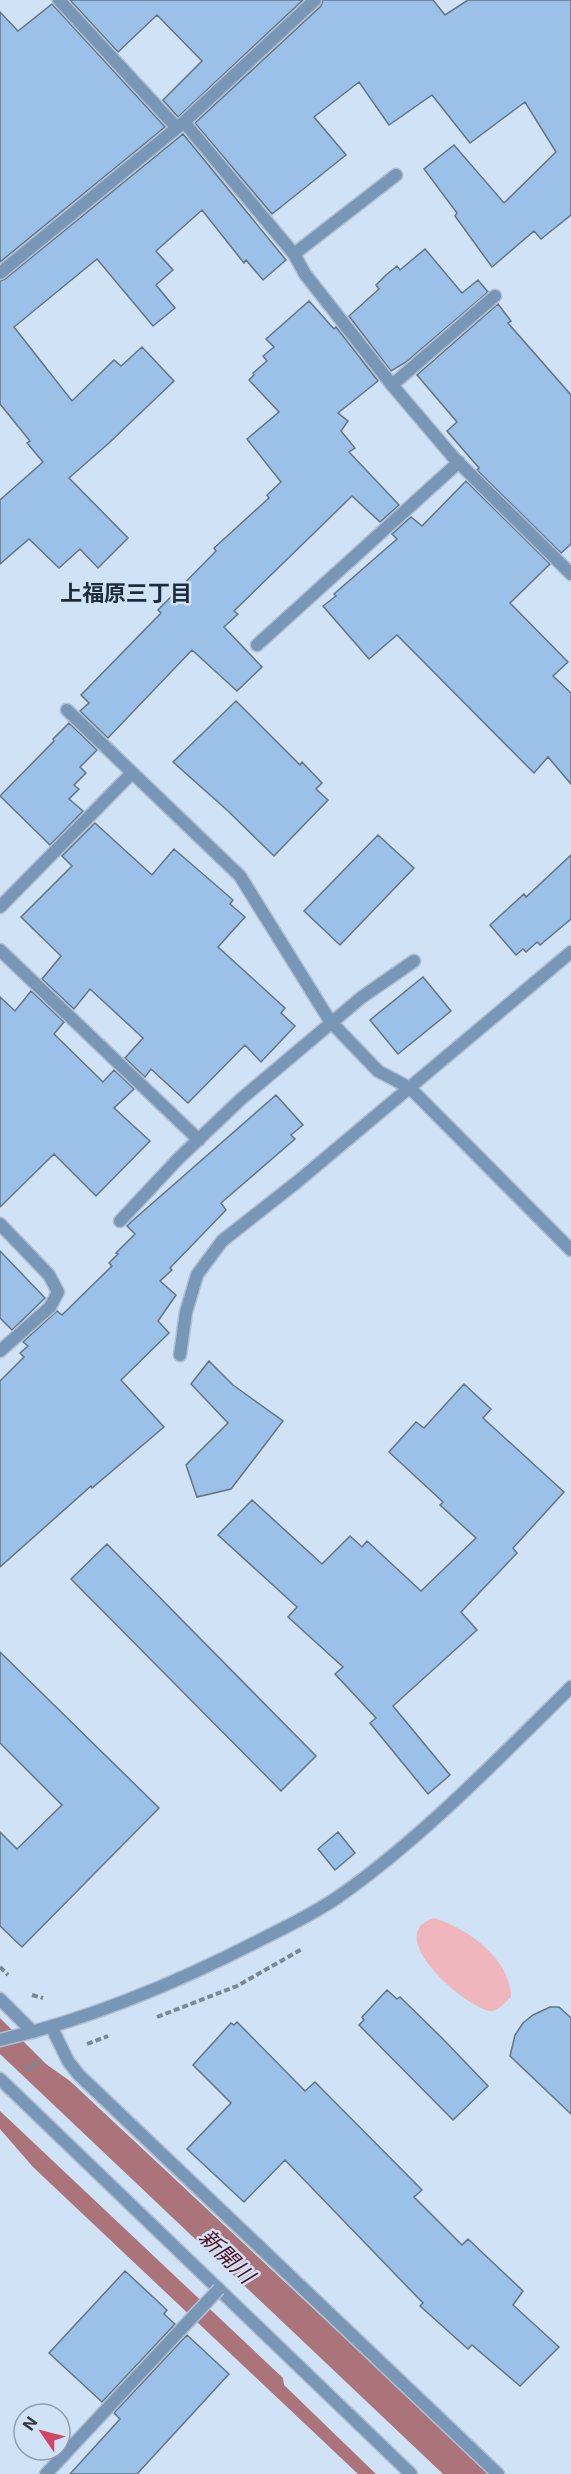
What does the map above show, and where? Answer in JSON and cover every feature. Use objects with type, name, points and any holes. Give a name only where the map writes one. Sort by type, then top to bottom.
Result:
[{"type":"street","points":[[59,0],[180,125],[294,254],[304,274],[392,385],[459,462],[571,574]]},
{"type":"street","points":[[0,273],[180,125],[315,0]]},
{"type":"street","points":[[294,254],[396,175]]},
{"type":"street","points":[[392,385],[495,296]]},
{"type":"street","points":[[257,645],[459,462]]},
{"type":"street","points":[[67,710],[240,876],[332,1023],[378,1071],[410,1088],[571,1250]]},
{"type":"street","points":[[0,907],[132,772]]},
{"type":"street","points":[[0,950],[199,1140]]},
{"type":"street","points":[[180,1355],[186,1312],[197,1275],[222,1241],[410,1088],[571,952]]},
{"type":"street","points":[[120,1221],[242,1099],[381,982],[414,961]]},
{"type":"street","points":[[0,1224],[49,1275],[58,1292],[50,1306],[0,1351]]},
{"type":"street","points":[[0,2040],[52,2028],[215,1964],[336,1899],[385,1861],[495,1762],[571,1687]]},
{"type":"street","points":[[0,1999],[29,2033]]},
{"type":"street","points":[[52,2028],[68,2061],[79,2075],[498,2474]]},
{"type":"street","points":[[0,2079],[411,2474]]},
{"type":"street","points":[[46,2474],[219,2289]]},
{"type":"path","points":[[17,2074],[46,2059]]},
{"type":"shaded area","points":[[434,1918],[473,1937],[485,1947],[504,1970],[511,1997],[498,2009],[493,2011],[482,2009],[467,2000],[435,1972],[423,1956],[417,1940],[420,1927]]},
{"type":"water","name":"新開川","points":[[0,2018],[46,2064],[70,2081],[490,2474],[443,2474],[0,2054]]},
{"type":"water","points":[[0,2111],[283,2378],[284,2385],[376,2474],[358,2474],[33,2167],[0,2129]]},
{"type":"building","points":[[70,0],[303,0],[178,117],[163,100],[202,61],[157,15],[118,52]]},
{"type":"building","points":[[323,0],[433,0],[445,15],[468,0],[571,0],[571,215],[541,239],[534,231],[492,267],[455,216],[457,213],[424,169],[454,145],[504,203],[556,152],[525,102],[470,143],[432,95],[389,125],[359,82],[314,117],[346,155],[272,214],[195,123],[321,6]]},
{"type":"building","points":[[52,4],[165,127],[0,262],[0,12],[18,31]]},
{"type":"building","points":[[183,134],[286,260],[263,280],[246,260],[244,263],[202,210],[156,251],[173,270],[156,285],[175,308],[153,326],[97,259],[14,327],[72,401],[114,360],[121,366],[142,347],[174,381],[69,478],[128,538],[98,568],[80,549],[59,568],[29,539],[0,564],[0,500],[43,462],[27,443],[30,441],[0,404],[0,281]]},
{"type":"building","points":[[425,249],[462,293],[478,280],[488,292],[406,362],[391,371],[349,316],[379,289],[376,285],[386,275],[397,266],[400,270]]},
{"type":"building","points":[[309,301],[334,329],[336,327],[378,381],[338,413],[348,421],[341,431],[355,448],[349,452],[399,505],[380,522],[352,496],[234,611],[238,614],[224,627],[262,667],[237,691],[192,650],[108,738],[80,711],[89,703],[81,695],[161,613],[158,610],[216,551],[214,548],[269,498],[267,495],[281,482],[247,439],[279,412],[249,380],[254,375],[253,373],[267,361],[263,356],[274,347],[266,339]]},
{"type":"building","points":[[498,304],[511,321],[508,323],[571,395],[571,544],[561,553],[477,470],[479,468],[447,431],[457,422],[417,375]]},
{"type":"building","points":[[466,481],[550,564],[510,603],[568,662],[553,676],[571,693],[571,784],[548,757],[534,773],[397,635],[369,659],[323,606],[397,539],[392,534],[411,517],[422,526]]},
{"type":"building","points":[[236,701],[300,765],[302,762],[322,783],[316,789],[328,800],[274,856],[173,762]]},
{"type":"building","points":[[69,723],[97,750],[80,767],[86,773],[74,785],[79,789],[69,799],[83,811],[50,845],[0,796]]},
{"type":"building","points":[[95,823],[152,875],[174,849],[233,900],[230,904],[245,917],[218,947],[285,1008],[281,1013],[295,1026],[261,1062],[245,1045],[188,1103],[151,1069],[145,1077],[125,1058],[143,1038],[90,989],[74,1009],[42,979],[61,956],[21,917],[72,866],[62,856]]},
{"type":"building","points":[[378,835],[414,868],[340,945],[304,911]]},
{"type":"building","points":[[571,855],[571,919],[540,945],[537,942],[526,952],[523,949],[516,955],[490,925],[524,894],[526,897]]},
{"type":"building","points":[[423,977],[451,1011],[398,1054],[370,1020]]},
{"type":"building","points":[[31,991],[64,1022],[54,1034],[103,1082],[114,1070],[134,1089],[114,1108],[150,1141],[96,1196],[54,1154],[0,1207],[0,997],[15,1011]]},
{"type":"building","points":[[276,1095],[303,1125],[291,1135],[295,1139],[221,1203],[226,1210],[160,1281],[176,1295],[158,1321],[169,1333],[121,1380],[164,1427],[92,1488],[91,1486],[0,1567],[0,1381],[24,1357],[20,1353],[28,1346],[23,1342],[57,1311],[62,1315],[112,1266],[109,1263],[118,1254],[116,1253],[135,1234],[127,1226]]},
{"type":"building","points":[[0,1251],[45,1298],[12,1330],[0,1318]]},
{"type":"building","points":[[209,1361],[233,1385],[283,1421],[231,1489],[197,1497],[186,1465],[228,1423],[191,1384]]},
{"type":"building","points":[[464,1384],[491,1409],[483,1418],[564,1492],[513,1548],[517,1553],[461,1612],[477,1630],[393,1706],[450,1775],[428,1794],[370,1723],[376,1718],[335,1674],[343,1667],[288,1617],[297,1607],[218,1535],[252,1500],[322,1564],[350,1536],[362,1547],[367,1541],[421,1591],[476,1538],[440,1505],[443,1502],[389,1452],[416,1422],[424,1428]]},
{"type":"building","points":[[107,1544],[316,1756],[281,1791],[71,1579]]},
{"type":"building","points":[[0,1652],[159,1808],[22,1947],[0,1926],[0,1832],[17,1849],[62,1805],[0,1743]]},
{"type":"building","points":[[338,1832],[355,1853],[335,1870],[318,1849]]},
{"type":"building","points":[[387,1990],[397,1999],[400,1997],[488,2086],[453,2120],[359,2025],[364,2020],[362,2017]]},
{"type":"building","points":[[550,2007],[559,2007],[571,2018],[571,2114],[510,2056],[515,2035],[523,2023]]},
{"type":"building","points":[[237,2022],[305,2091],[315,2082],[422,2190],[414,2197],[462,2245],[468,2239],[523,2291],[513,2305],[559,2347],[520,2386],[472,2345],[468,2349],[420,2306],[423,2303],[285,2160],[244,2202],[187,2149],[231,2103],[193,2065],[231,2023],[234,2025]]},
{"type":"building","points":[[125,2271],[167,2310],[164,2314],[175,2324],[102,2402],[49,2353]]},
{"type":"building","points":[[187,2335],[229,2374],[137,2474],[70,2474],[120,2419],[114,2413]]},
{"type":"district","name":"上福原三丁目","points":[[126,593]]}]
